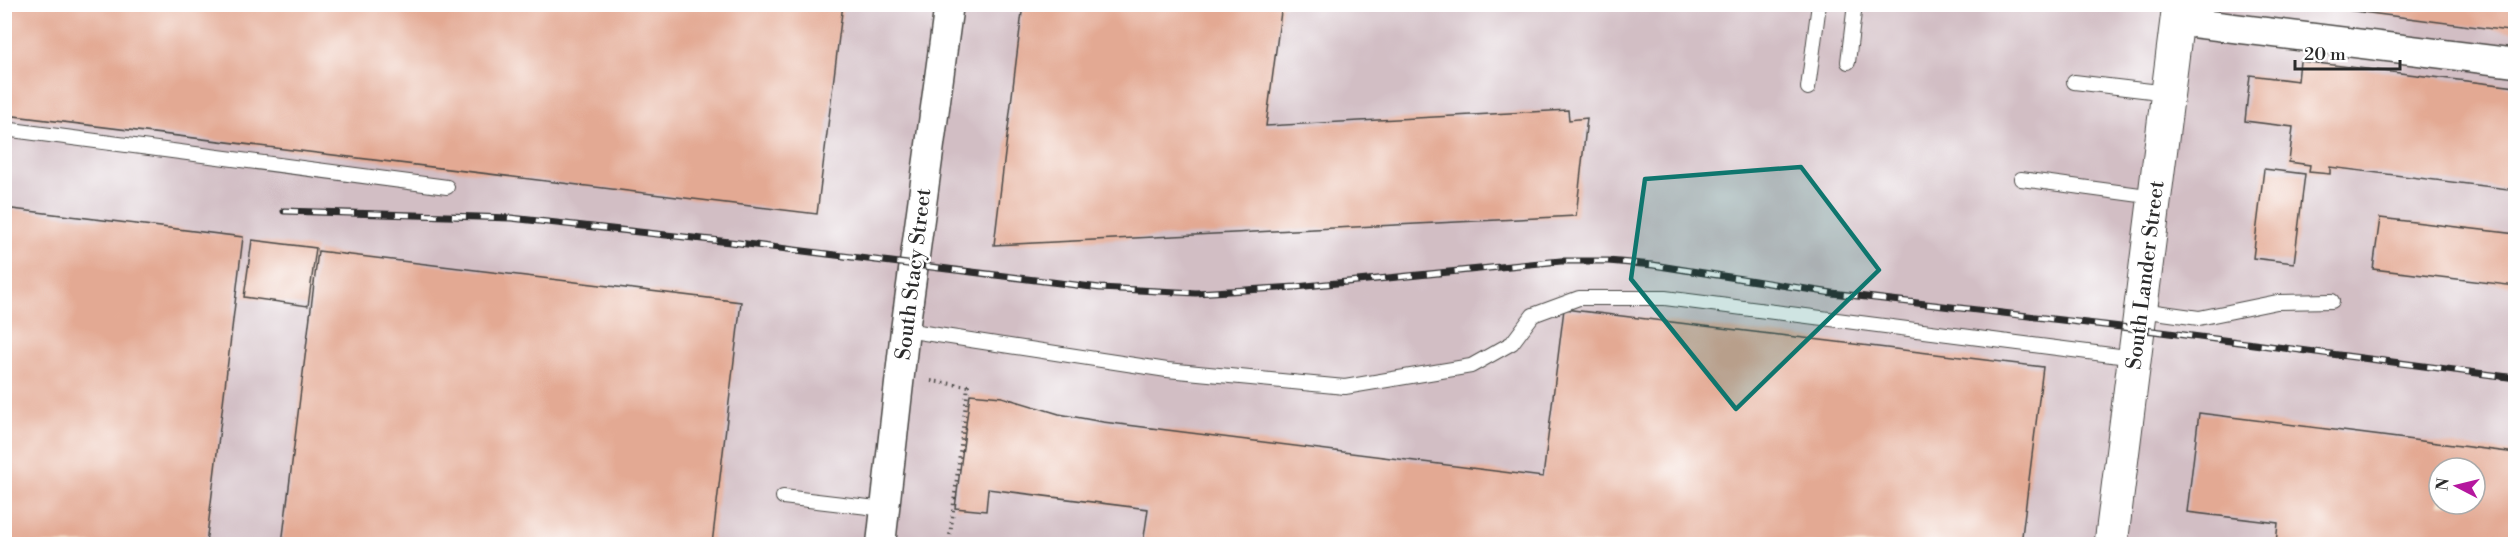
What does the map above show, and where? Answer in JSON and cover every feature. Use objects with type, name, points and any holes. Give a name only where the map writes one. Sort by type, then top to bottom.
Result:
[{"type":"main road","name":"South Lander Street","points":[[2111,544],[2178,13]]},
{"type":"street","name":"South Stacy Street","points":[[881,544],[905,330],[949,4]]},
{"type":"street","points":[[2178,13],[2516,63]]},
{"type":"lane","points":[[1808,88],[1819,4]]},
{"type":"lane","points":[[1848,62],[1855,4]]},
{"type":"lane","points":[[2074,82],[2168,93]]},
{"type":"lane","points":[[4,129],[447,187]]},
{"type":"lane","points":[[2021,179],[2155,197]]},
{"type":"lane","points":[[905,330],[1167,370],[1345,387],[1471,366],[1512,343],[1533,315],[1579,298],[1665,298],[2135,358]]},
{"type":"lane","points":[[2141,310],[2199,318],[2277,302],[2332,301]]},
{"type":"lane","points":[[783,497],[885,509]]},
{"type":"path","points":[[931,381],[968,386],[949,544]]},
{"type":"highlighted area","points":[[1801,167],[1879,270],[1736,409],[1631,279],[1645,179]]},
{"type":"shaded area","points":[[5,5],[2515,5],[2515,544],[5,544]]},
{"type":"building","points":[[4,4],[843,4],[817,214],[6,115]]},
{"type":"building","points":[[1023,4],[1282,4],[1266,126],[1568,110],[1569,120],[1587,118],[1576,216],[994,245]]},
{"type":"building","points":[[2316,4],[2516,4],[2516,32],[2316,6]]},
{"type":"building","points":[[2300,61],[2516,87],[2516,190],[2330,167],[2330,174],[2309,172],[2310,165],[2289,162],[2293,127],[2245,121],[2250,75],[2298,81]]},
{"type":"building","points":[[2264,169],[2305,174],[2294,263],[2253,258]]},
{"type":"building","points":[[4,208],[243,237],[206,544],[4,544]]},
{"type":"building","points":[[2380,218],[2516,234],[2516,286],[2373,269]]},
{"type":"building","points":[[252,240],[316,248],[308,306],[244,297]]},
{"type":"building","points":[[318,251],[741,302],[712,544],[282,544]]},
{"type":"building","points":[[1564,309],[2043,367],[2021,544],[1143,544],[1148,509],[988,489],[986,511],[955,508],[970,394],[1002,397],[1059,414],[1103,422],[1543,477]]},
{"type":"building","points":[[2199,413],[2516,453],[2516,544],[2276,544],[2278,523],[2187,512]]},
{"type":"railway","points":[[284,211],[511,218],[739,243],[1100,288],[1196,293],[1296,287],[1561,261],[1608,261],[1653,265],[1832,293],[2138,329],[2516,378]]}]
